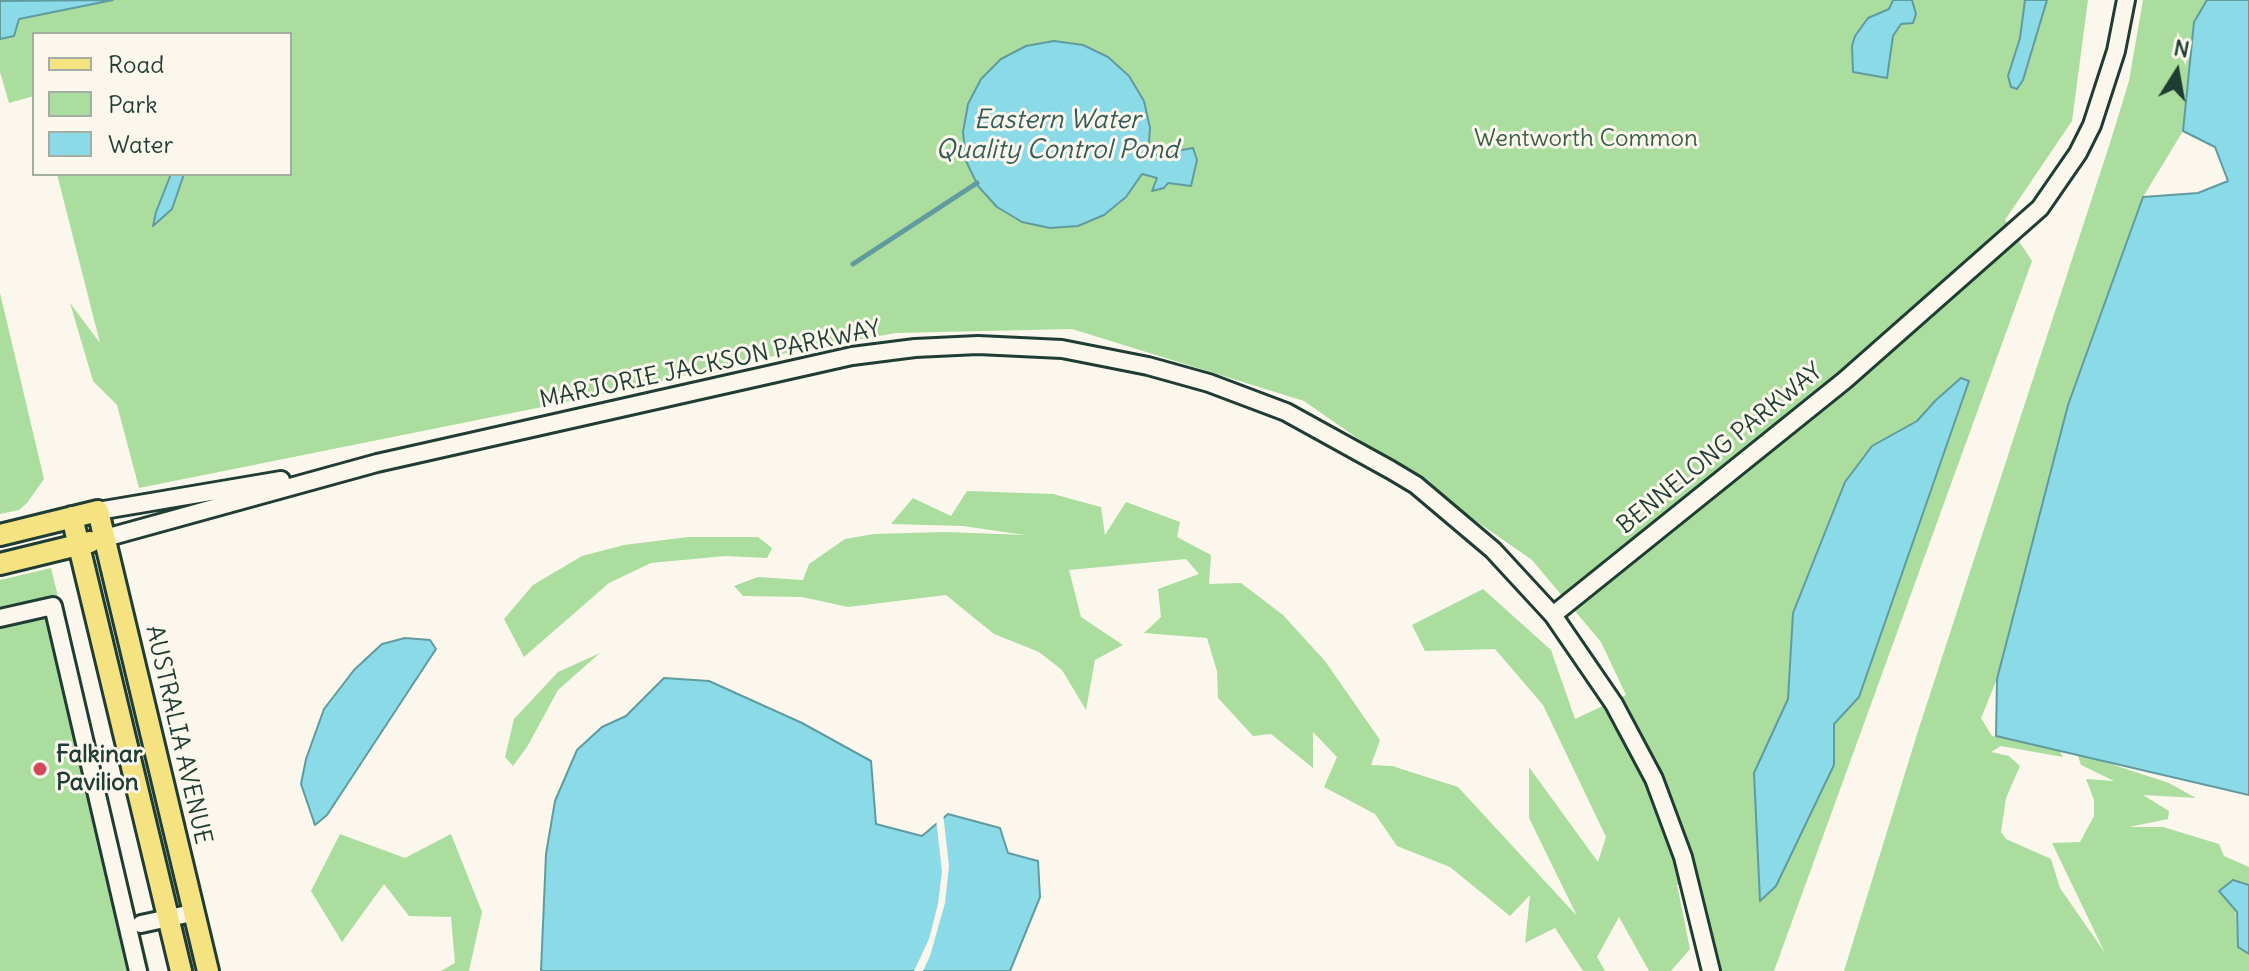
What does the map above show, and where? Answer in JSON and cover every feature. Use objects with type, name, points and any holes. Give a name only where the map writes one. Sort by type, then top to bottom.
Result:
[{"type":"main road","points":[[0,535],[98,511]]},
{"type":"main road","name":"AUSTRALIA AVENUE","points":[[98,511],[208,971]]},
{"type":"main road","points":[[72,517],[181,971]]},
{"type":"main road","points":[[0,564],[105,538]]},
{"type":"street","name":"BENNELONG PARKWAY","points":[[1553,615],[1845,380],[2040,208],[2092,125],[2116,51],[2126,0]]},
{"type":"street","name":"MARJORIE JACKSON PARKWAY","points":[[105,538],[377,463],[852,356],[915,348],[978,345],[1062,349],[1148,366],[1209,383],[1286,412],[1349,446],[1416,485],[1455,517],[1493,550],[1553,615]]},
{"type":"street","name":"MARJORIE JACKSON PARKWAY","points":[[98,511],[377,463]]},
{"type":"street","points":[[0,618],[53,606],[134,926],[138,971]]},
{"type":"street","points":[[1553,615],[1614,704],[1654,779],[1683,857],[1711,971]]},
{"type":"street","points":[[134,926],[192,913]]},
{"type":"green space","name":"Wentworth Common","points":[[113,0],[2088,0],[2072,121],[2005,220],[2032,261],[1774,971],[1720,971],[1701,885],[1677,885],[1690,949],[1671,971],[1649,971],[1619,917],[1597,957],[1605,971],[1583,971],[1555,928],[1525,943],[1530,895],[1510,916],[1450,867],[1397,846],[1375,814],[1324,787],[1337,757],[1313,732],[1313,768],[1271,734],[1253,736],[1218,698],[1217,671],[1207,638],[1144,633],[1161,617],[1158,589],[1199,574],[1186,559],[1069,570],[1081,617],[1123,645],[1095,660],[1086,710],[1062,670],[1039,652],[994,634],[946,595],[848,607],[802,597],[743,596],[734,586],[758,577],[803,580],[809,564],[845,539],[874,534],[945,532],[1025,535],[963,526],[891,524],[913,498],[951,516],[967,491],[1053,494],[1101,507],[1105,535],[1126,502],[1180,522],[1177,537],[1211,555],[1209,584],[1241,583],[1283,615],[1325,661],[1380,740],[1371,765],[1392,766],[1458,787],[1577,916],[1529,818],[1529,767],[1598,862],[1606,837],[1543,705],[1495,649],[1425,651],[1412,625],[1483,589],[1551,650],[1575,719],[1626,695],[1601,642],[1532,560],[1304,401],[1072,329],[896,333],[810,348],[552,405],[139,488],[117,405],[93,381],[70,303],[100,343],[58,176],[292,176],[292,32],[32,32],[32,97],[9,103],[0,72],[0,39],[14,36],[19,19]]},
{"type":"green space","points":[[2143,0],[2207,0],[2194,22],[2183,131],[2143,197],[2068,405],[1997,679],[1981,718],[1992,736],[2057,746],[2063,757],[2001,746],[1991,752],[2009,756],[2020,766],[2006,798],[2001,832],[2006,839],[2051,859],[2060,888],[2105,953],[2052,843],[2080,842],[2094,816],[2094,800],[2086,779],[2114,781],[2081,765],[2077,753],[2169,783],[2196,798],[2143,795],[2169,811],[2168,819],[2129,827],[2163,827],[2219,844],[2224,856],[2249,867],[2249,885],[2233,881],[2238,947],[2249,954],[2249,971],[1844,971],[1918,731],[2110,143],[2129,81]]},
{"type":"green space","points":[[0,293],[44,479],[19,510],[0,514]]},
{"type":"green space","points":[[688,537],[758,537],[772,548],[767,558],[725,556],[651,563],[609,583],[524,657],[504,619],[533,585],[582,556],[624,545]]},
{"type":"green space","points":[[51,568],[150,971],[0,971],[0,580]]},
{"type":"green space","points":[[600,653],[558,690],[513,766],[505,757],[514,719],[558,672]]},
{"type":"green space","points":[[340,834],[405,858],[451,834],[482,912],[469,971],[441,971],[455,963],[451,917],[409,916],[384,884],[342,942],[311,891]]},
{"type":"water","points":[[113,0],[19,19],[14,36],[0,39],[0,1]]},
{"type":"water","points":[[1893,0],[1912,0],[1916,14],[1913,23],[1901,24],[1893,36],[1887,78],[1853,72],[1852,46],[1855,36],[1868,18],[1889,9]]},
{"type":"water","points":[[2025,0],[2047,0],[2023,80],[2017,89],[2011,87],[2008,76],[2020,38]]},
{"type":"water","points":[[2207,0],[2249,0],[2249,795],[1996,736],[1997,679],[2068,405],[2143,197],[2198,193],[2228,181],[2215,147],[2183,131],[2194,22]]},
{"type":"water","name":"Eastern Water Quality Control Pond","points":[[1054,41],[1083,45],[1108,57],[1129,76],[1144,101],[1150,128],[1148,156],[1193,148],[1197,160],[1191,186],[1168,183],[1164,188],[1152,191],[1157,178],[1142,174],[1126,197],[1104,215],[1078,226],[1050,228],[1022,222],[997,207],[978,186],[966,161],[963,132],[968,104],[981,79],[1001,59],[1026,46]]},
{"type":"water","points":[[170,176],[183,176],[172,209],[153,226]]},
{"type":"water","points":[[1961,378],[1969,381],[1859,697],[1834,724],[1834,765],[1776,886],[1760,901],[1754,773],[1788,699],[1793,613],[1845,482],[1872,446],[1917,421]]},
{"type":"water","points":[[405,638],[430,640],[436,649],[327,815],[315,825],[301,784],[306,759],[324,709],[354,670],[382,644]]},
{"type":"water","points":[[664,678],[709,681],[802,723],[871,761],[876,824],[922,836],[948,814],[1000,828],[1008,853],[1038,861],[1040,897],[1010,971],[541,971],[546,854],[555,801],[577,750],[602,727],[626,716]]},
{"type":"water","points":[[2233,880],[2249,885],[2249,954],[2238,947],[2237,912],[2219,891]]},
{"type":"pier","points":[[943,813],[949,866],[945,903],[930,956],[923,971],[914,971],[929,939],[938,904],[942,871],[936,819]]},
{"type":"waterway","points":[[853,264],[977,183]]},
{"type":"place","name":"Falkinar Pavilion","points":[[40,769]]}]
